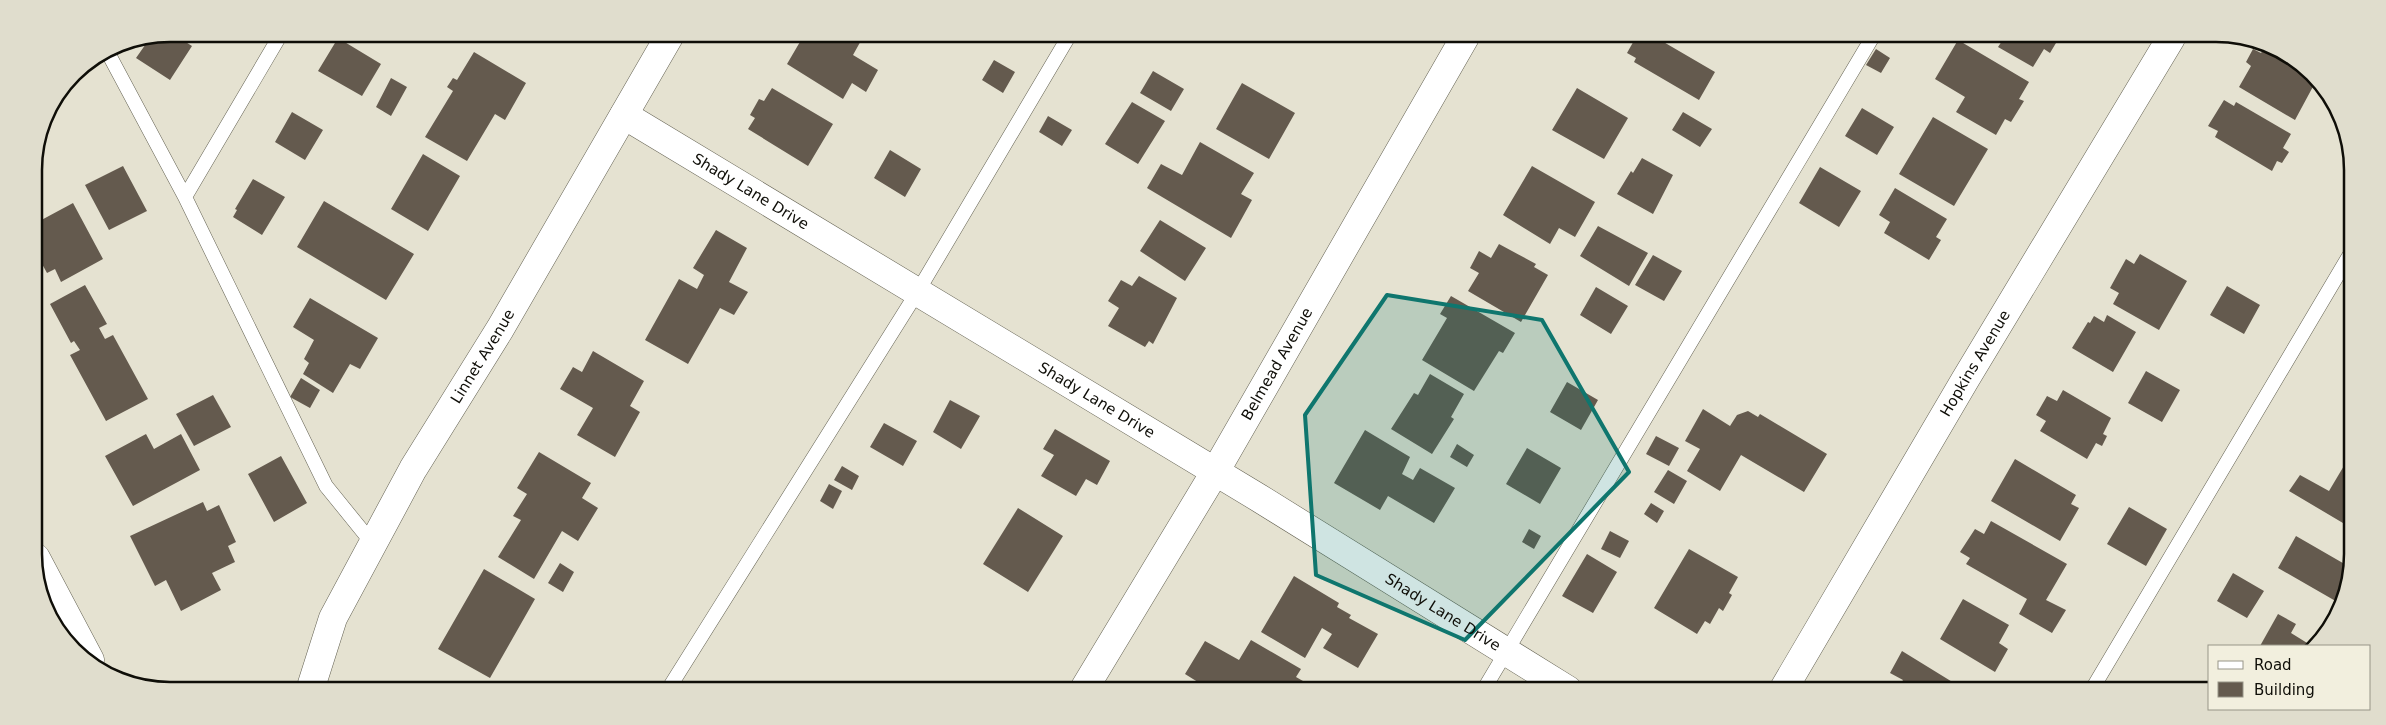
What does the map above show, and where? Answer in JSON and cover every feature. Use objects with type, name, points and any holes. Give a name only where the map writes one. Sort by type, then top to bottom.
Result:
[{"type":"street","name":"Belmead Avenue","points":[[1088,682],[1215,472],[1462,42]]},
{"type":"street","name":"Hopkins Avenue","points":[[1789,682],[1970,372],[2169,42]]},
{"type":"street","name":"Linnet Avenue","points":[[313,682],[333,618],[414,469],[500,329],[666,43]]},
{"type":"street","name":"Shady Lane Drive","points":[[624,115],[918,291],[1555,682]]},
{"type":"street","points":[[44,574],[84,649]]},
{"type":"lane","points":[[1489,682],[1870,42]]},
{"type":"lane","points":[[185,198],[276,43]]},
{"type":"lane","points":[[673,682],[918,291],[1065,43]]},
{"type":"lane","points":[[111,57],[185,198],[326,486],[374,544]]},
{"type":"lane","points":[[2096,682],[2344,264]]},
{"type":"highlighted area","points":[[1387,295],[1542,320],[1629,472],[1465,640],[1316,575],[1305,415]]},
{"type":"building","points":[[1633,42],[1664,42],[1715,72],[1699,100],[1634,62],[1636,58],[1627,53]]},
{"type":"building","points":[[1957,42],[1962,42],[2029,82],[2019,99],[2024,101],[2011,122],[2005,119],[1996,135],[1956,112],[1965,97],[1935,79]]},
{"type":"building","points":[[2001,42],[2057,42],[2050,53],[2044,49],[2033,67],[1998,47]]},
{"type":"building","points":[[187,43],[192,46],[170,80],[136,58],[146,45]]},
{"type":"building","points":[[335,43],[346,43],[381,64],[362,96],[318,71]]},
{"type":"building","points":[[799,43],[860,43],[853,55],[878,70],[866,92],[852,83],[843,99],[787,64]]},
{"type":"building","points":[[1876,49],[1890,58],[1881,73],[1866,65]]},
{"type":"building","points":[[2253,49],[2261,53],[2264,52],[2293,69],[2312,88],[2295,120],[2239,87],[2251,66],[2246,62]]},
{"type":"building","points":[[474,52],[526,83],[505,120],[495,114],[467,161],[425,137],[453,91],[447,87],[453,78],[457,80]]},
{"type":"building","points":[[994,60],[1015,72],[1003,93],[982,80]]},
{"type":"building","points":[[1153,71],[1184,89],[1171,111],[1140,93]]},
{"type":"building","points":[[391,78],[407,87],[391,116],[376,107]]},
{"type":"building","points":[[1242,83],[1295,113],[1269,159],[1216,129]]},
{"type":"building","points":[[772,88],[833,124],[808,166],[748,129],[755,118],[750,115],[759,99],[764,101]]},
{"type":"building","points":[[1577,88],[1628,118],[1604,159],[1552,130]]},
{"type":"building","points":[[2224,100],[2234,106],[2236,102],[2291,134],[2283,148],[2289,152],[2282,163],[2277,161],[2272,171],[2215,137],[2218,131],[2208,126]]},
{"type":"building","points":[[1132,102],[1165,121],[1138,164],[1105,144]]},
{"type":"building","points":[[1862,108],[1894,127],[1877,155],[1845,136]]},
{"type":"building","points":[[292,112],[323,130],[305,160],[275,142]]},
{"type":"building","points":[[1683,112],[1712,129],[1700,147],[1672,130]]},
{"type":"building","points":[[1048,116],[1072,130],[1062,146],[1039,132]]},
{"type":"building","points":[[1933,117],[1988,149],[1954,206],[1899,174]]},
{"type":"building","points":[[1200,142],[1254,173],[1241,194],[1252,200],[1231,238],[1147,188],[1161,164],[1182,175]]},
{"type":"building","points":[[890,150],[921,169],[905,197],[874,178]]},
{"type":"building","points":[[423,154],[460,176],[428,231],[391,209]]},
{"type":"building","points":[[1642,158],[1673,175],[1653,214],[1617,194],[1631,171],[1633,173]]},
{"type":"building","points":[[123,166],[147,211],[109,230],[85,185]]},
{"type":"building","points":[[1532,166],[1595,202],[1575,237],[1559,228],[1550,244],[1503,215]]},
{"type":"building","points":[[1820,167],[1861,191],[1839,227],[1799,203]]},
{"type":"building","points":[[253,179],[285,197],[262,235],[233,217],[237,210],[235,209]]},
{"type":"building","points":[[1895,188],[1947,219],[1936,237],[1941,240],[1929,260],[1884,233],[1890,222],[1879,215]]},
{"type":"building","points":[[324,201],[414,254],[386,300],[297,247]]},
{"type":"building","points":[[73,203],[103,259],[61,282],[55,269],[47,273],[43,265],[43,219]]},
{"type":"building","points":[[1160,220],[1206,248],[1185,281],[1140,251]]},
{"type":"building","points":[[1598,226],[1648,253],[1629,286],[1580,256]]},
{"type":"building","points":[[716,230],[747,248],[729,282],[748,292],[734,315],[720,308],[688,364],[645,340],[679,279],[697,289],[704,275],[693,268]]},
{"type":"building","points":[[1499,244],[1536,264],[1534,267],[1548,275],[1521,322],[1468,291],[1479,273],[1470,268],[1479,251],[1491,258]]},
{"type":"building","points":[[2140,254],[2187,281],[2159,330],[2113,304],[2119,293],[2110,288],[2126,259],[2134,264]]},
{"type":"building","points":[[1653,255],[1682,271],[1664,301],[1635,285]]},
{"type":"building","points":[[1139,276],[1177,298],[1153,344],[1149,341],[1145,347],[1108,326],[1119,308],[1108,301],[1121,280],[1132,286]]},
{"type":"building","points":[[85,285],[107,324],[99,328],[105,339],[113,335],[148,399],[106,421],[70,355],[80,350],[74,341],[71,343],[50,304]]},
{"type":"building","points":[[2227,286],[2260,305],[2244,334],[2210,315]]},
{"type":"building","points":[[1596,287],[1628,306],[1611,334],[1580,315]]},
{"type":"building","points":[[1451,296],[1515,333],[1503,353],[1499,351],[1474,391],[1422,360],[1447,318],[1440,314]]},
{"type":"building","points":[[310,298],[378,338],[360,369],[350,364],[333,393],[303,374],[309,363],[304,359],[314,340],[293,327]]},
{"type":"building","points":[[2107,315],[2136,332],[2113,372],[2072,348],[2088,322],[2090,323],[2094,316],[2104,322]]},
{"type":"building","points":[[593,351],[644,381],[630,406],[640,412],[615,457],[577,435],[593,408],[560,389],[573,367],[582,372]]},
{"type":"building","points":[[2146,371],[2180,390],[2162,422],[2128,403]]},
{"type":"building","points":[[1430,374],[1464,394],[1451,417],[1454,419],[1432,454],[1391,429],[1414,393],[1418,395]]},
{"type":"building","points":[[301,378],[320,390],[310,408],[290,397]]},
{"type":"building","points":[[1567,382],[1598,400],[1581,430],[1550,412]]},
{"type":"building","points":[[2063,390],[2111,418],[2103,434],[2107,436],[2102,446],[2096,443],[2087,459],[2040,431],[2046,421],[2036,415],[2047,396],[2057,401]]},
{"type":"building","points":[[213,395],[231,427],[194,446],[176,414]]},
{"type":"building","points":[[950,400],[980,416],[961,449],[933,432]]},
{"type":"building","points":[[1703,409],[1730,426],[1737,415],[1748,411],[1758,417],[1760,414],[1827,454],[1804,492],[1741,455],[1720,491],[1687,471],[1700,449],[1685,441]]},
{"type":"building","points":[[884,423],[917,441],[903,466],[870,447]]},
{"type":"building","points":[[1055,429],[1110,461],[1097,485],[1086,479],[1076,496],[1041,476],[1054,455],[1043,449]]},
{"type":"building","points":[[1365,430],[1410,457],[1402,474],[1413,480],[1420,468],[1455,488],[1434,523],[1388,496],[1380,510],[1334,483]]},
{"type":"building","points":[[146,434],[154,449],[181,434],[200,470],[133,506],[105,456]]},
{"type":"building","points":[[1656,436],[1679,448],[1669,466],[1646,454]]},
{"type":"building","points":[[1457,444],[1474,455],[1467,467],[1450,457]]},
{"type":"building","points":[[1527,448],[1561,468],[1540,504],[1506,484]]},
{"type":"building","points":[[539,452],[591,483],[582,498],[598,508],[578,541],[562,531],[534,579],[498,557],[521,520],[513,516],[527,494],[517,488]]},
{"type":"building","points":[[281,456],[307,503],[274,522],[248,474]]},
{"type":"building","points":[[2015,459],[2076,495],[2071,504],[2079,508],[2060,541],[1991,501]]},
{"type":"building","points":[[842,466],[859,476],[852,490],[834,480]]},
{"type":"building","points":[[2344,466],[2344,524],[2289,491],[2300,475],[2329,491]]},
{"type":"building","points":[[1668,470],[1687,481],[1674,504],[1654,492]]},
{"type":"building","points":[[829,484],[842,491],[833,509],[820,501]]},
{"type":"building","points":[[203,502],[207,511],[219,505],[236,542],[228,546],[235,562],[212,573],[221,590],[181,611],[166,580],[155,586],[130,536]]},
{"type":"building","points":[[1651,503],[1664,511],[1657,523],[1644,514]]},
{"type":"building","points":[[2129,507],[2167,529],[2146,566],[2107,544]]},
{"type":"building","points":[[1018,508],[1063,536],[1028,592],[983,564]]},
{"type":"building","points":[[1991,521],[2067,564],[2046,600],[2066,610],[2052,633],[2019,614],[2027,599],[1966,564],[1970,558],[1960,552],[1975,529],[1984,534]]},
{"type":"building","points":[[1529,529],[1541,536],[1534,549],[1522,542]]},
{"type":"building","points":[[1610,531],[1629,541],[1620,558],[1601,549]]},
{"type":"building","points":[[2296,536],[2343,563],[2335,601],[2278,568]]},
{"type":"building","points":[[1689,549],[1738,577],[1729,593],[1732,595],[1723,611],[1719,608],[1710,624],[1705,621],[1697,634],[1654,608]]},
{"type":"building","points":[[1587,554],[1617,572],[1593,613],[1562,596]]},
{"type":"building","points":[[560,563],[574,572],[563,592],[548,583]]},
{"type":"building","points":[[484,569],[535,599],[490,678],[438,649]]},
{"type":"building","points":[[2233,573],[2264,591],[2247,618],[2217,601]]},
{"type":"building","points":[[1294,576],[1339,603],[1337,607],[1351,615],[1349,618],[1378,634],[1358,668],[1323,648],[1332,634],[1322,628],[1305,658],[1261,632]]},
{"type":"building","points":[[1963,599],[2009,625],[1999,643],[2008,649],[1995,672],[1940,639]]},
{"type":"building","points":[[2278,614],[2296,624],[2291,633],[2308,643],[2306,645],[2261,645]]},
{"type":"building","points":[[1251,640],[1301,669],[1296,677],[1303,681],[1198,682],[1185,674],[1205,641],[1239,660]]},
{"type":"building","points":[[1902,651],[1952,682],[1902,682],[1903,680],[1890,673]]}]
